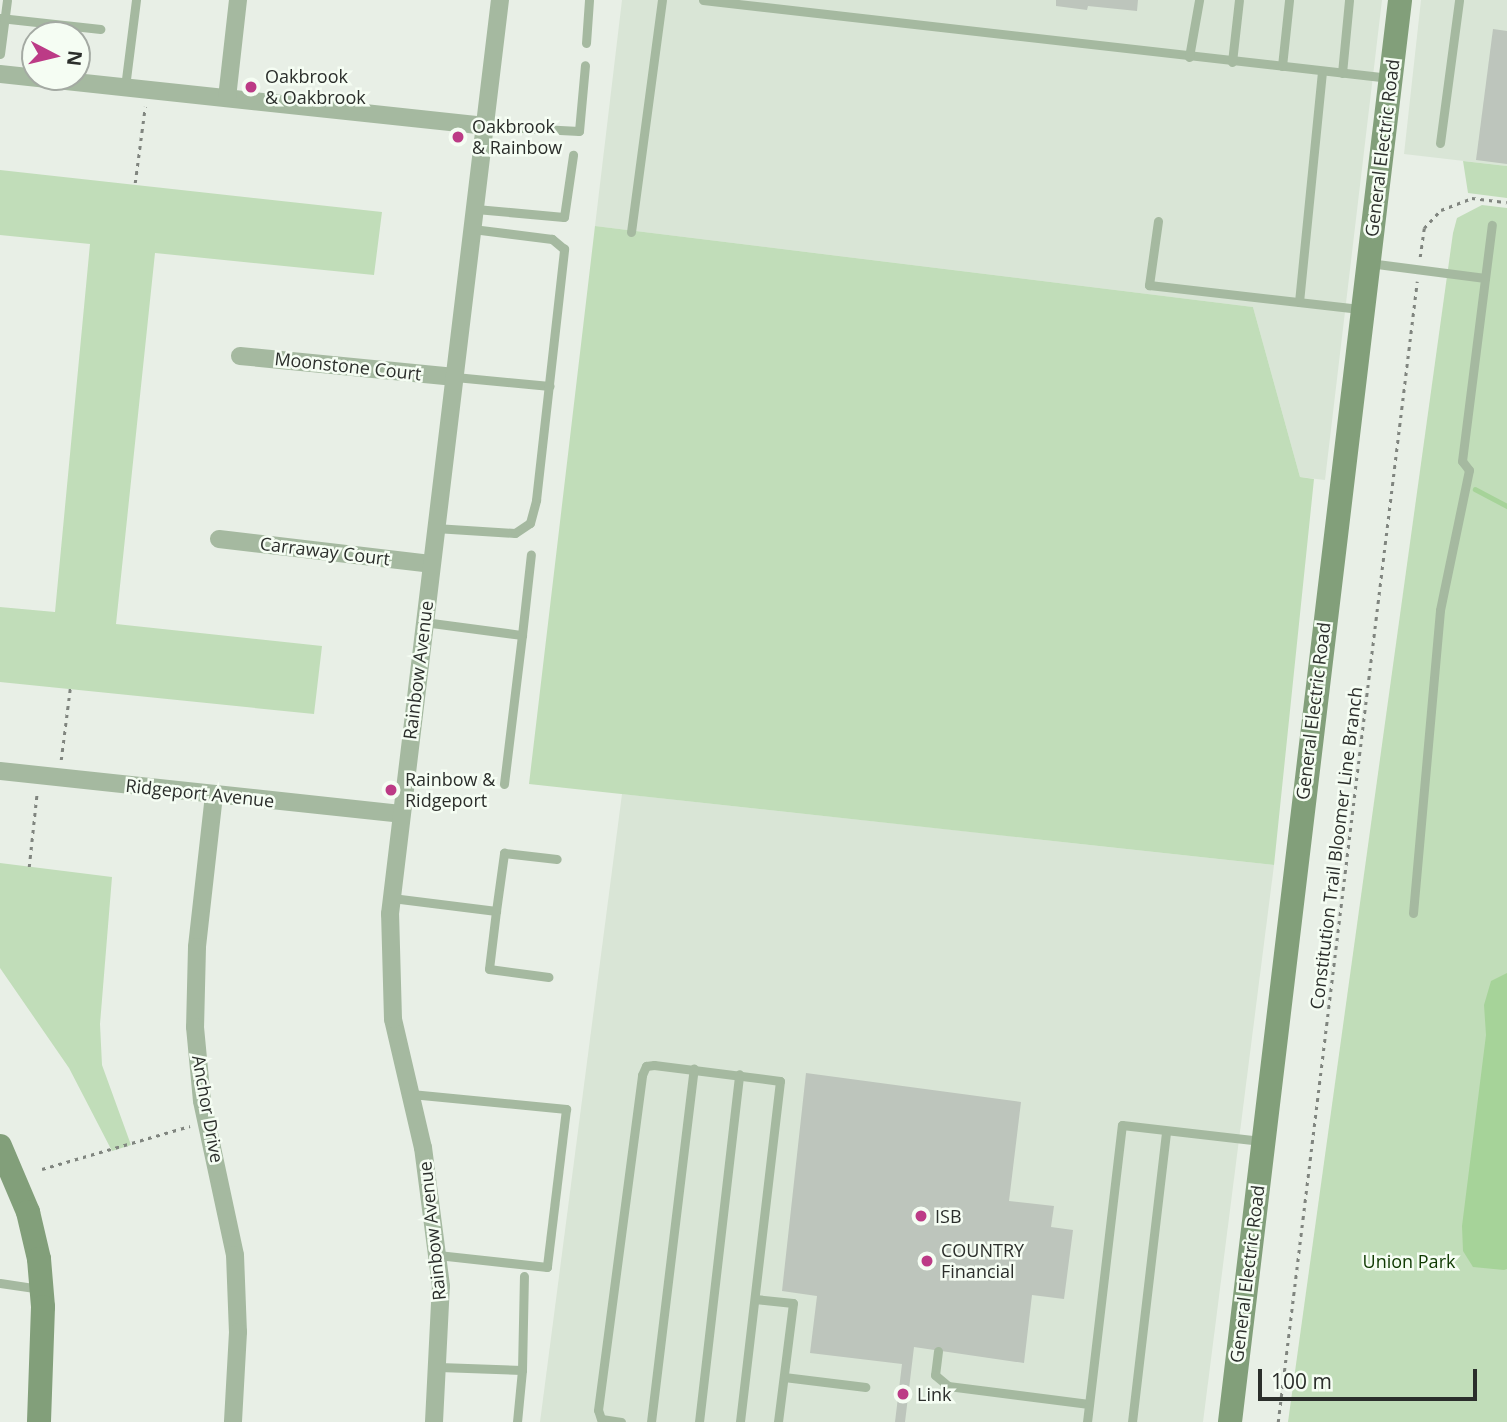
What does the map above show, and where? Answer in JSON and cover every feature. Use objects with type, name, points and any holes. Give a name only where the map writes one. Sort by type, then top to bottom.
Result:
[{"type":"main road","name":"General Electric Road","points":[[1230,1422],[1400,0]]},
{"type":"main road","points":[[0,1146],[28,1212],[42,1289],[39,1422]]},
{"type":"street","points":[[227,98],[238,0]]},
{"type":"street","name":"Rainbow Avenue","points":[[434,1422],[439,1367],[438,1255],[423,1149],[408,1094],[391,995],[392,898],[500,0]]},
{"type":"street","points":[[0,74],[485,126]]},
{"type":"street","name":"Moonstone Court","points":[[240,356],[455,377]]},
{"type":"street","name":"Carraway Court","points":[[219,539],[431,564]]},
{"type":"street","name":"Ridgeport Avenue","points":[[0,771],[401,814]]},
{"type":"street","name":"Anchor Drive","points":[[214,795],[195,990],[197,1063],[235,1255],[238,1332],[233,1422]]},
{"type":"lane","points":[[0,54],[2,18],[7,0]]},
{"type":"lane","points":[[125,87],[136,0]]},
{"type":"lane","points":[[586,43],[589,0]]},
{"type":"lane","points":[[631,232],[662,0]]},
{"type":"lane","points":[[703,0],[1391,78]]},
{"type":"lane","points":[[1189,57],[1199,0]]},
{"type":"lane","points":[[1232,62],[1239,0]]},
{"type":"lane","points":[[1282,66],[1290,0]]},
{"type":"lane","points":[[1342,73],[1349,0]]},
{"type":"lane","points":[[1440,143],[1459,0]]},
{"type":"lane","points":[[2,18],[100,29]]},
{"type":"lane","points":[[485,126],[579,131],[586,65]]},
{"type":"lane","points":[[1299,302],[1322,71]]},
{"type":"lane","points":[[476,209],[564,217],[573,155]]},
{"type":"lane","points":[[1158,221],[1149,285],[1361,310]]},
{"type":"lane","points":[[1413,913],[1440,610],[1469,470],[1462,461],[1492,225]]},
{"type":"lane","points":[[435,528],[504,534],[523,530],[530,523],[550,386],[564,249],[552,239],[473,229]]},
{"type":"lane","points":[[1368,263],[1485,278]]},
{"type":"lane","points":[[455,377],[550,386]]},
{"type":"lane","points":[[504,784],[531,554]]},
{"type":"lane","points":[[424,622],[522,635]]},
{"type":"lane","points":[[548,977],[489,969],[504,853],[557,859]]},
{"type":"lane","points":[[392,898],[496,911]]},
{"type":"lane","points":[[621,1422],[597,1420],[642,1075],[646,1066],[654,1065],[779,1081],[781,1091],[740,1422]]},
{"type":"lane","points":[[651,1422],[694,1069]]},
{"type":"lane","points":[[699,1422],[739,1074]]},
{"type":"lane","points":[[408,1094],[566,1109],[547,1267],[438,1255]]},
{"type":"lane","points":[[1087,1422],[1122,1125],[1262,1142]]},
{"type":"lane","points":[[1132,1422],[1166,1131]]},
{"type":"lane","points":[[517,1422],[522,1370],[524,1276]]},
{"type":"lane","points":[[0,1283],[42,1289]]},
{"type":"lane","points":[[755,1299],[793,1303],[778,1422]]},
{"type":"lane","points":[[938,1351],[935,1375],[948,1386],[1089,1404]]},
{"type":"lane","points":[[439,1367],[522,1370]]},
{"type":"lane","points":[[784,1377],[865,1387]]},
{"type":"path","points":[[135,183],[147,90]]},
{"type":"path","points":[[1419,264],[1424,229],[1441,210],[1472,198],[1507,202]]},
{"type":"path","name":"Constitution Trail Bloomer Line Branch","points":[[1278,1422],[1418,278]]},
{"type":"path","points":[[59,777],[69,689]]},
{"type":"path","points":[[29,867],[39,775]]},
{"type":"path","points":[[43,1169],[207,1121]]},
{"type":"shaded area","points":[[622,0],[1382,0],[1325,480],[1300,477],[1253,307],[595,226]]},
{"type":"shaded area","points":[[1421,0],[1507,0],[1507,166],[1404,154]]},
{"type":"shaded area","name":"COUNTRY Financial","points":[[622,794],[1274,865],[1203,1422],[540,1422]]},
{"type":"shaded area","points":[[1507,973],[1507,1269],[1504,1270],[1473,1267],[1463,1251],[1462,1226],[1486,1035],[1484,1005],[1491,981]]},
{"type":"green space","points":[[1463,161],[1507,166],[1507,198],[1468,193]]},
{"type":"green space","points":[[0,170],[382,212],[374,275],[155,253],[116,624],[322,646],[314,714],[0,682],[0,607],[55,612],[90,244],[0,235]]},
{"type":"green space","name":"Union Park","points":[[1482,205],[1507,208],[1507,1422],[1288,1422],[1453,233],[1457,218]]},
{"type":"green space","points":[[595,226],[1253,307],[1300,477],[1314,479],[1274,865],[529,784]]},
{"type":"green space","points":[[0,863],[112,877],[100,1024],[102,1065],[131,1145],[112,1151],[69,1068],[0,968]]},
{"type":"building","points":[[1056,0],[1138,0],[1137,11],[1056,6]]},
{"type":"building","points":[[1493,29],[1507,31],[1507,164],[1476,160]]},
{"type":"building","name":"COUNTRY Financial","points":[[806,1073],[1021,1102],[1009,1201],[1054,1206],[1051,1227],[1073,1230],[1064,1299],[1032,1295],[1024,1363],[914,1347],[905,1422],[895,1422],[902,1364],[810,1353],[817,1296],[782,1291]]},
{"type":"waterway","points":[[1475,489],[1507,506]]},
{"type":"place","name":"Oakbrook & Oakbrook","points":[[251,87]]},
{"type":"place","name":"Oakbrook & Rainbow","points":[[458,137]]},
{"type":"place","name":"Rainbow & Ridgeport","points":[[391,790]]},
{"type":"place","name":"ISB","points":[[921,1216]]},
{"type":"place","name":"COUNTRY Financial","points":[[927,1261]]},
{"type":"place","name":"Link","points":[[903,1394]]}]
